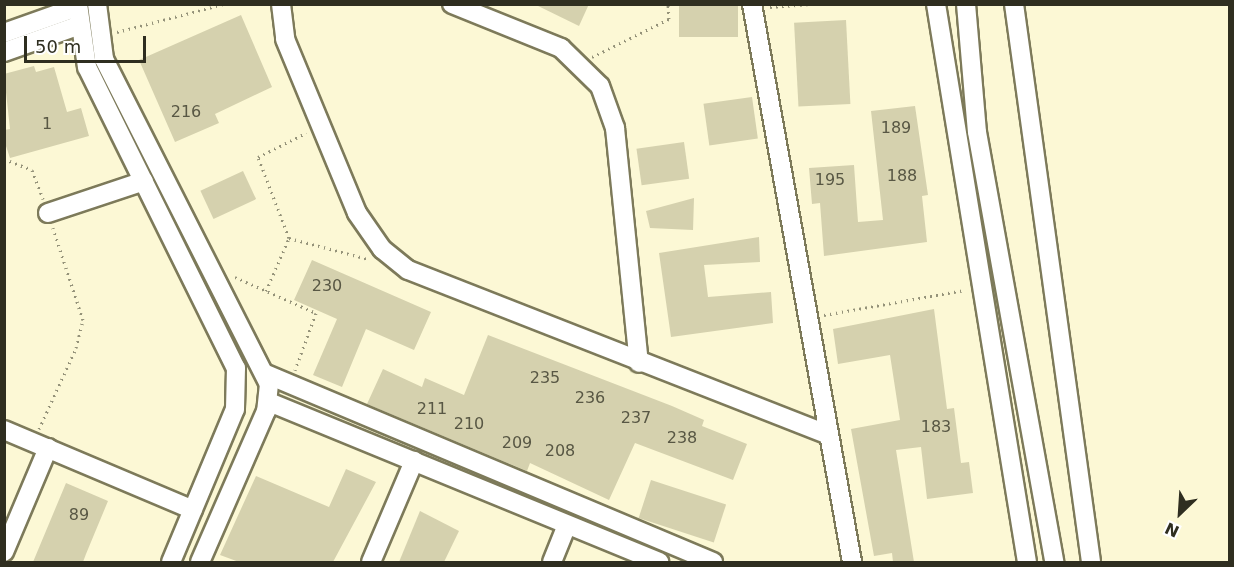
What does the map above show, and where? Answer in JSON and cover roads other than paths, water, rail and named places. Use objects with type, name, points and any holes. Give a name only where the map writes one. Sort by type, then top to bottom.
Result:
[{"type":"street","points":[[97,4],[98,37],[208,265],[266,374],[268,402],[200,562]]},
{"type":"street","points":[[281,4],[285,39],[364,226],[408,270],[639,363],[828,435]]},
{"type":"street","points":[[452,4],[550,43],[581,63],[600,86],[612,114],[639,363]]},
{"type":"street","points":[[936,4],[1027,562]]},
{"type":"street","points":[[966,4],[977,132],[1054,562]]},
{"type":"street","points":[[1014,4],[1091,562]]},
{"type":"street","points":[[4,33],[78,6],[77,26],[87,67],[236,368],[235,409],[171,562]]},
{"type":"street","points":[[752,6],[852,562]]},
{"type":"street","points":[[4,52],[77,26]]},
{"type":"street","points":[[957,136],[977,132]]},
{"type":"street","points":[[48,213],[144,181]]},
{"type":"street","points":[[266,374],[703,560]]},
{"type":"street","points":[[268,402],[658,562]]},
{"type":"street","points":[[4,430],[193,510]]},
{"type":"street","points":[[4,552],[40,445]]},
{"type":"street","points":[[371,562],[414,461]]},
{"type":"street","points":[[552,562],[567,525]]}]
